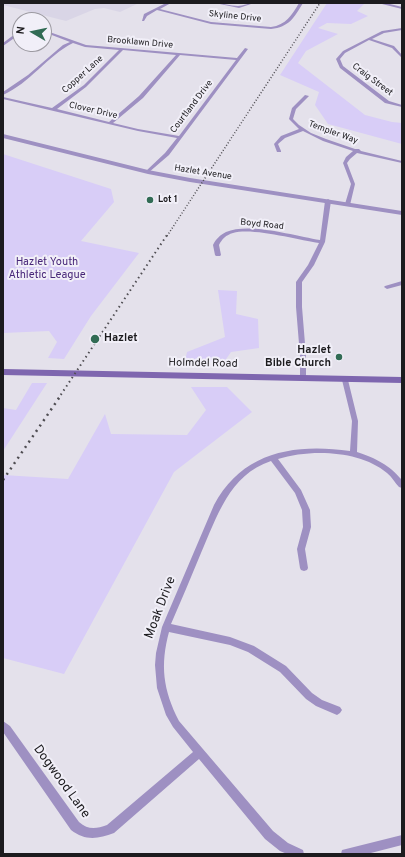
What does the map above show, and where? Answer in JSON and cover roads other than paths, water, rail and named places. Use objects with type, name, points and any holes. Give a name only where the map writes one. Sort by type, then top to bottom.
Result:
[{"type":"main road","name":"Holmdel Road","points":[[3,372],[402,380]]},
{"type":"street","points":[[143,20],[145,15],[169,3]]},
{"type":"street","points":[[217,3],[239,7],[252,3]]},
{"type":"street","name":"Skyline Drive","points":[[156,10],[211,23],[271,28],[286,24],[301,3]]},
{"type":"street","points":[[380,3],[402,8]]},
{"type":"street","name":"Craig Street","points":[[402,29],[385,32],[342,53],[338,57],[338,62],[342,67],[387,102],[402,106]]},
{"type":"street","name":"Brooklawn Drive","points":[[52,34],[85,46],[238,59]]},
{"type":"street","points":[[3,45],[12,38]]},
{"type":"street","points":[[369,39],[393,47],[402,57]]},
{"type":"street","points":[[3,94],[29,76],[64,46],[72,42]]},
{"type":"street","name":"Copper Lane","points":[[53,110],[85,86],[122,49]]},
{"type":"street","name":"Courtland Drive","points":[[148,172],[167,154],[246,49]]},
{"type":"street","points":[[110,123],[141,97],[179,54]]},
{"type":"street","name":"Templer Way","points":[[308,96],[296,106],[291,116],[293,123],[302,130],[325,140],[356,150],[402,162]]},
{"type":"street","name":"Clover Drive","points":[[3,98],[110,123],[180,136]]},
{"type":"street","points":[[279,151],[276,144],[279,140],[302,130]]},
{"type":"street","name":"Hazlet Avenue","points":[[3,136],[148,172],[190,180],[402,213]]},
{"type":"street","points":[[348,204],[353,184],[345,163],[356,150]]},
{"type":"street","points":[[303,378],[299,282],[312,265],[322,242],[328,201]]},
{"type":"street","name":"Boyd Road","points":[[218,255],[216,246],[218,240],[223,235],[236,231],[252,231],[322,242]]},
{"type":"street","points":[[387,287],[402,283]]},
{"type":"street","points":[[345,380],[355,421],[353,454]]},
{"type":"street","name":"Moak Drive","points":[[299,854],[284,847],[269,835],[176,724],[169,712],[161,691],[158,675],[159,657],[166,627],[218,505],[235,480],[251,467],[295,451],[311,450],[353,454],[373,460],[383,465],[394,474],[402,485]]},
{"type":"street","points":[[273,458],[298,492],[306,510],[307,527],[301,549],[304,568]]},
{"type":"street","points":[[166,627],[230,641],[251,649],[282,668],[319,703],[337,710]]},
{"type":"street","name":"Dogwood Lane","points":[[3,726],[7,729],[75,826],[81,831],[91,834],[100,834],[110,829],[199,753]]},
{"type":"street","points":[[346,854],[402,840]]},
{"type":"railway","points":[[167,236],[320,3]]},
{"type":"railway","points":[[58,399],[167,235]]},
{"type":"railway","points":[[3,480],[59,398]]},
{"type":"place","name":"Lot 1","points":[[150,200]]},
{"type":"place","name":"Hazlet","points":[[95,339]]},
{"type":"place","name":"Hazlet Bible Church","points":[[339,357]]},
{"type":"park label","name":"Hazlet Youth Athletic League","points":[[47,269]]}]
